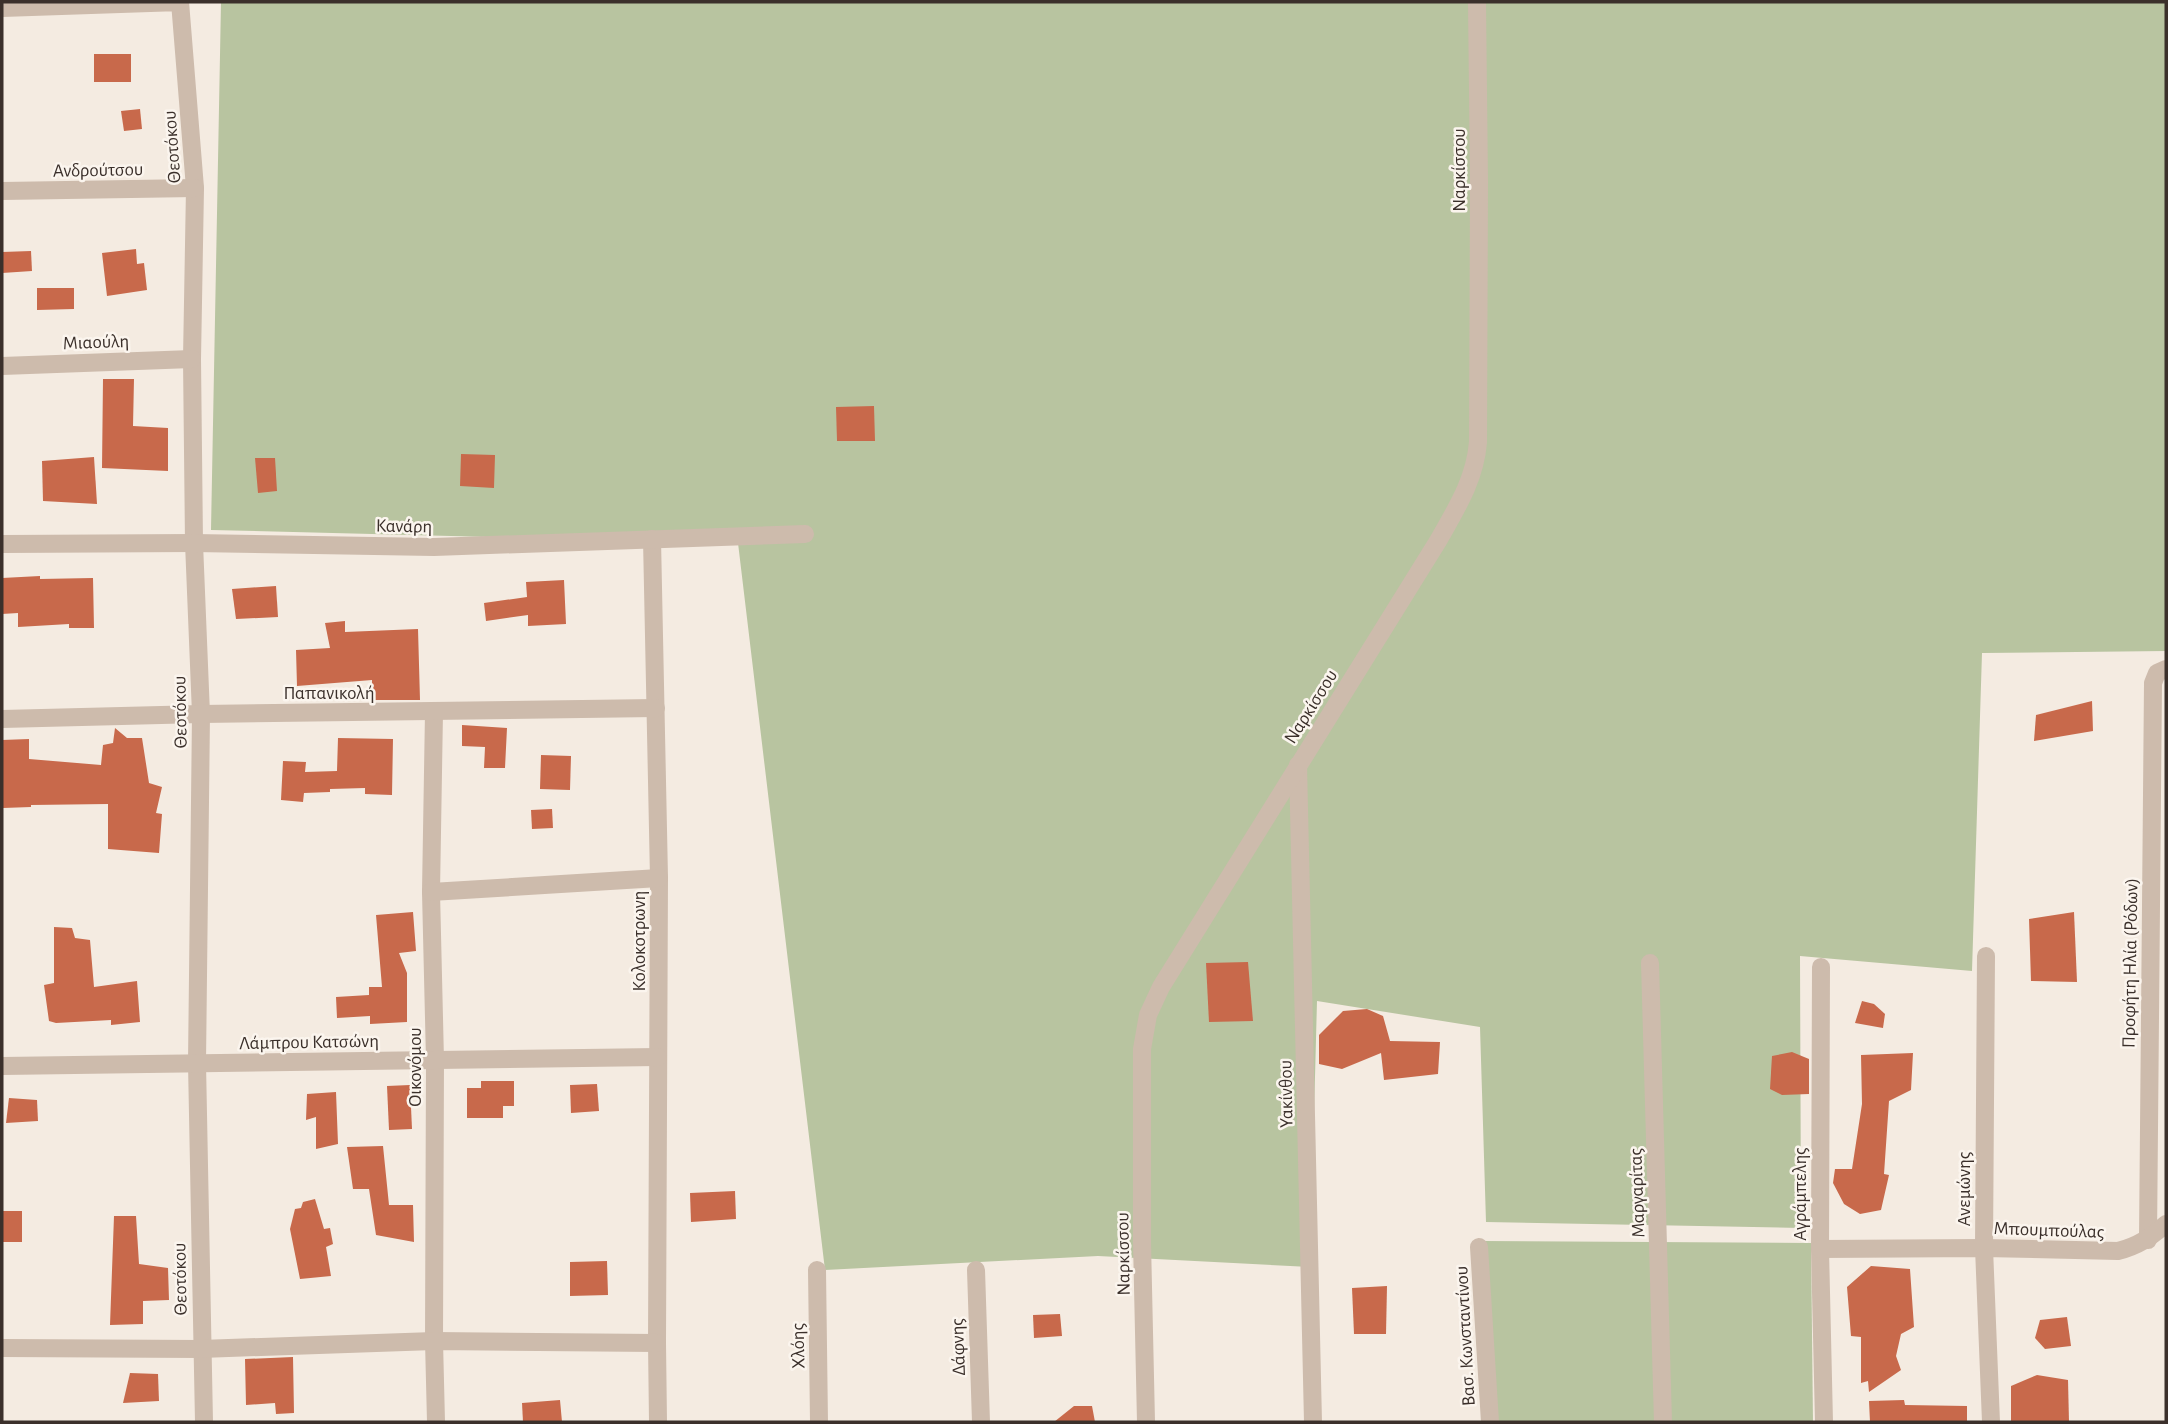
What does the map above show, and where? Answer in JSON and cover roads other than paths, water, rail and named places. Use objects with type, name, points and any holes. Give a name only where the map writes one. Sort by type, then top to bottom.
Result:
[{"type":"street","points":[[2,8],[180,2]]},
{"type":"street","name":"Θεοτόκου","points":[[180,2],[195,188],[192,359],[194,542],[201,714],[197,1063],[204,1422]]},
{"type":"street","name":"Ναρκίσσου","points":[[1146,1422],[1141,1085],[1142,1049],[1148,1015],[1161,987],[1438,541],[1469,485],[1476,462],[1479,182],[1477,2]]},
{"type":"street","name":"Ανδρούτσου","points":[[2,191],[195,188]]},
{"type":"street","name":"Μιαούλη","points":[[2,366],[192,359]]},
{"type":"street","name":"Κανάρη","points":[[2,544],[194,542],[435,547],[805,534]]},
{"type":"street","name":"Κολοκοτρωνη","points":[[652,540],[659,878],[658,1422]]},
{"type":"street","name":"Προφήτη Ηλία (Ρόδων)","points":[[2147,1240],[2153,683],[2157,673],[2166,669]]},
{"type":"street","name":"Παπανικολή","points":[[2,719],[656,708]]},
{"type":"street","name":"Οικονόμου","points":[[434,712],[431,892],[435,1060],[436,1422]]},
{"type":"street","name":"Υακίνθου","points":[[1298,765],[1313,1422]]},
{"type":"street","points":[[431,892],[659,878]]},
{"type":"street","name":"Ανεμώνης","points":[[1986,956],[1984,1248],[1991,1422]]},
{"type":"street","name":"Μαργαρίτας","points":[[1650,963],[1663,1422]]},
{"type":"street","name":"Αγράμπελης","points":[[1821,967],[1820,1249],[1824,1422]]},
{"type":"street","name":"Λάμπρου Κατσώνη","points":[[2,1066],[658,1057]]},
{"type":"street","points":[[2147,1240],[2166,1224]]},
{"type":"street","name":"Μπουμπούλας","points":[[1820,1249],[1984,1248],[2118,1251],[2147,1240]]},
{"type":"street","name":"Βασ. Κωνσταντίνου","points":[[1479,1247],[1490,1422]]},
{"type":"street","name":"Χλόης","points":[[817,1270],[819,1422]]},
{"type":"street","name":"Δάφνης","points":[[976,1270],[981,1422]]},
{"type":"street","points":[[2,1348],[201,1349],[434,1341],[657,1343]]}]
